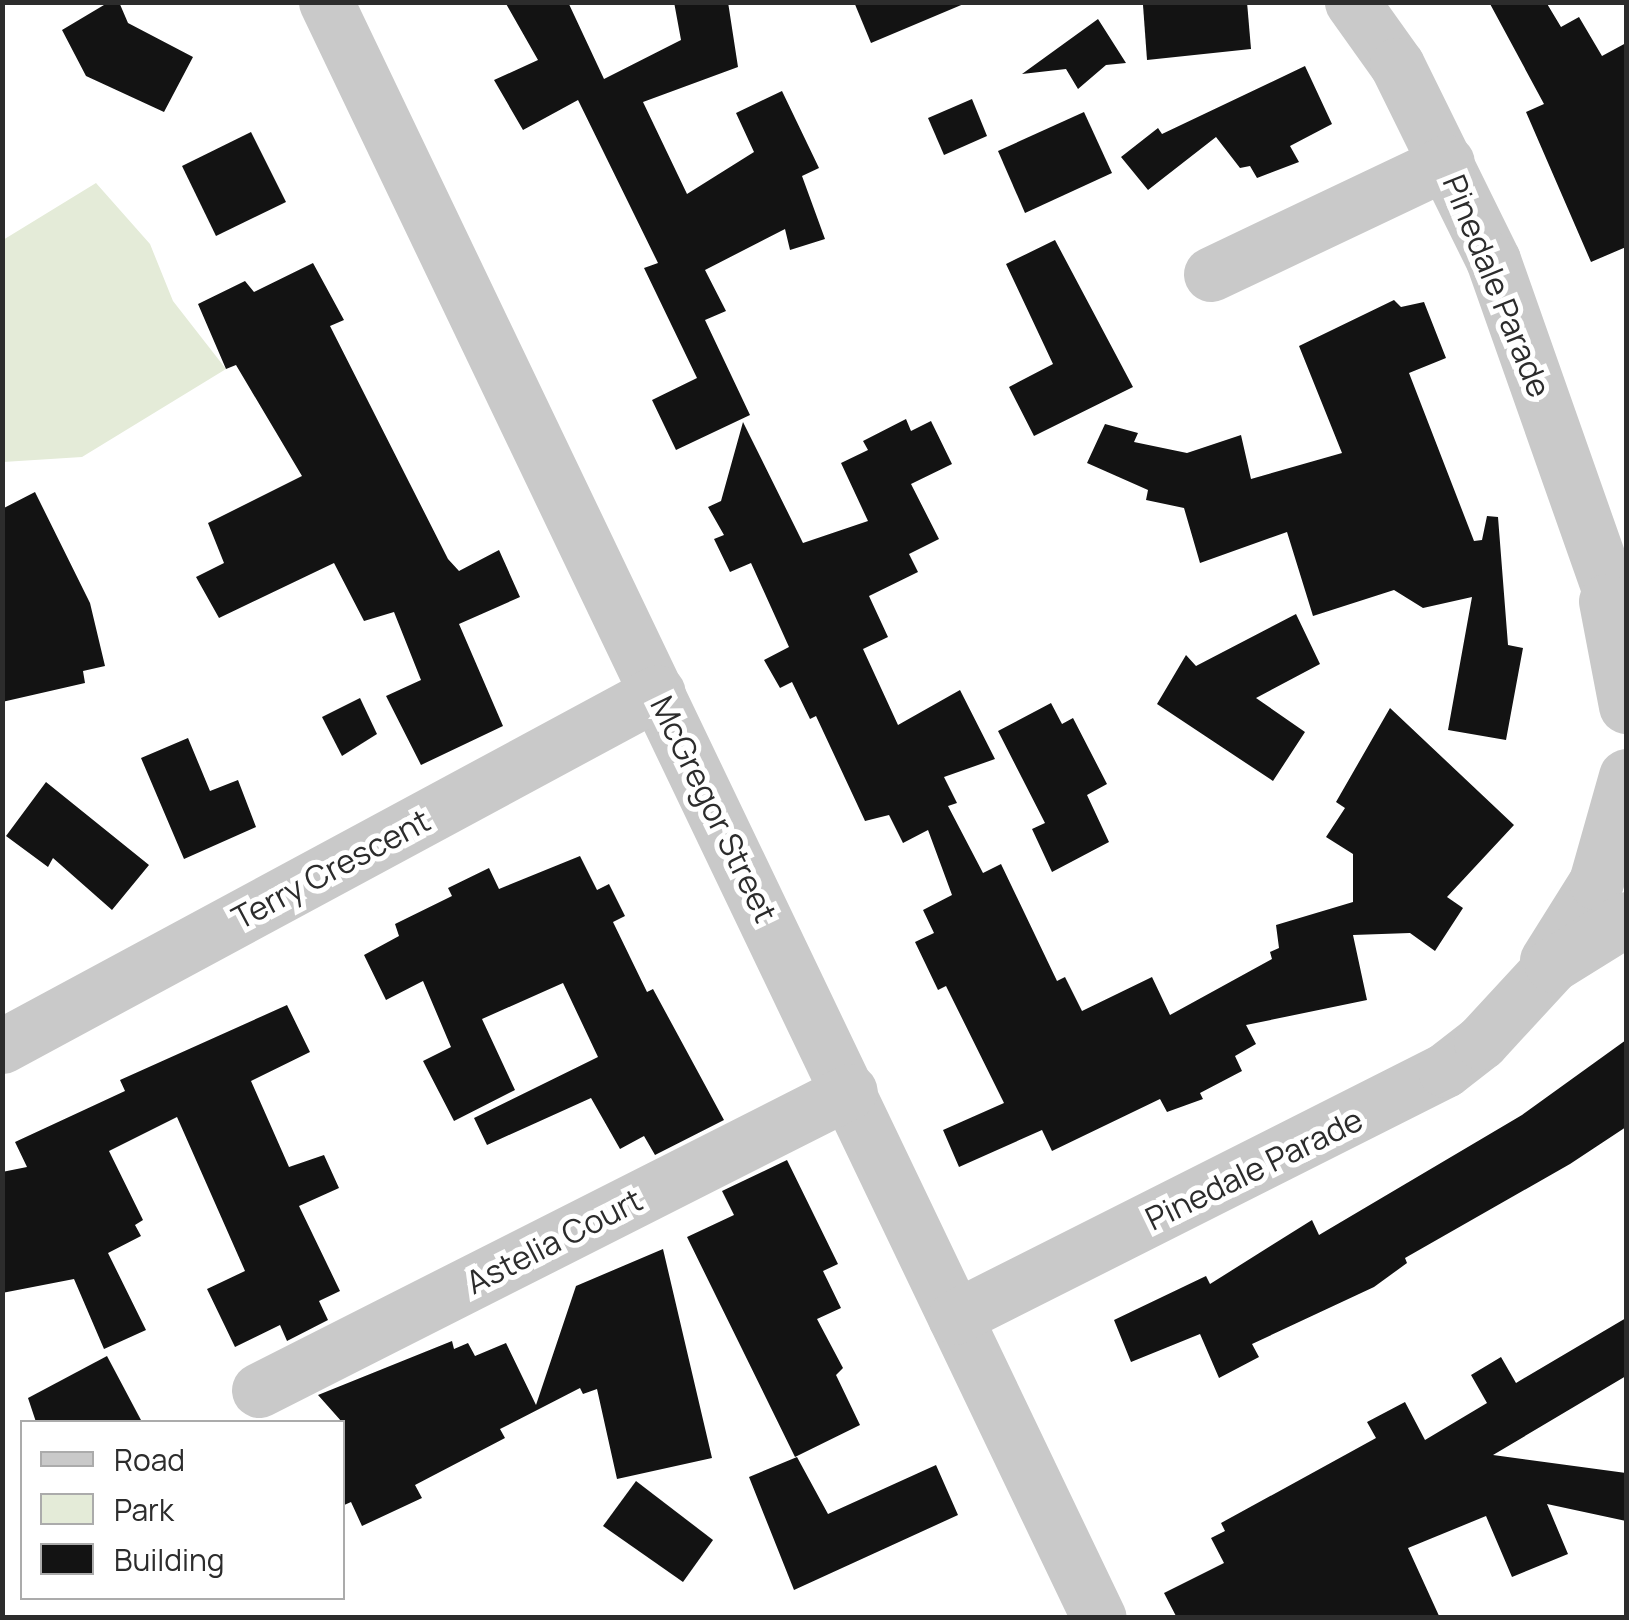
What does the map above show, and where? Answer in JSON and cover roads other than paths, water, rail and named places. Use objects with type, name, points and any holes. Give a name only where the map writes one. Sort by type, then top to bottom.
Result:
[{"type":"street","name":"McGregor Street","points":[[326,2],[1099,1618]]},
{"type":"street","name":"Pinedale Parade","points":[[1352,2],[1398,64],[1493,260],[1604,588],[1626,638]]},
{"type":"street","points":[[1210,274],[1447,162]]},
{"type":"street","name":"Pinedale Parade","points":[[1604,588],[1626,706]]},
{"type":"street","name":"Terry Crescent","points":[[2,1046],[658,692]]},
{"type":"street","name":"Pinedale Parade","points":[[1530,988],[1596,882],[1626,776]]},
{"type":"street","name":"Pinedale Parade","points":[[954,1317],[1415,1088],[1481,1042],[1574,946],[1626,919]]},
{"type":"street","name":"Astelia Court","points":[[259,1390],[850,1091]]}]
